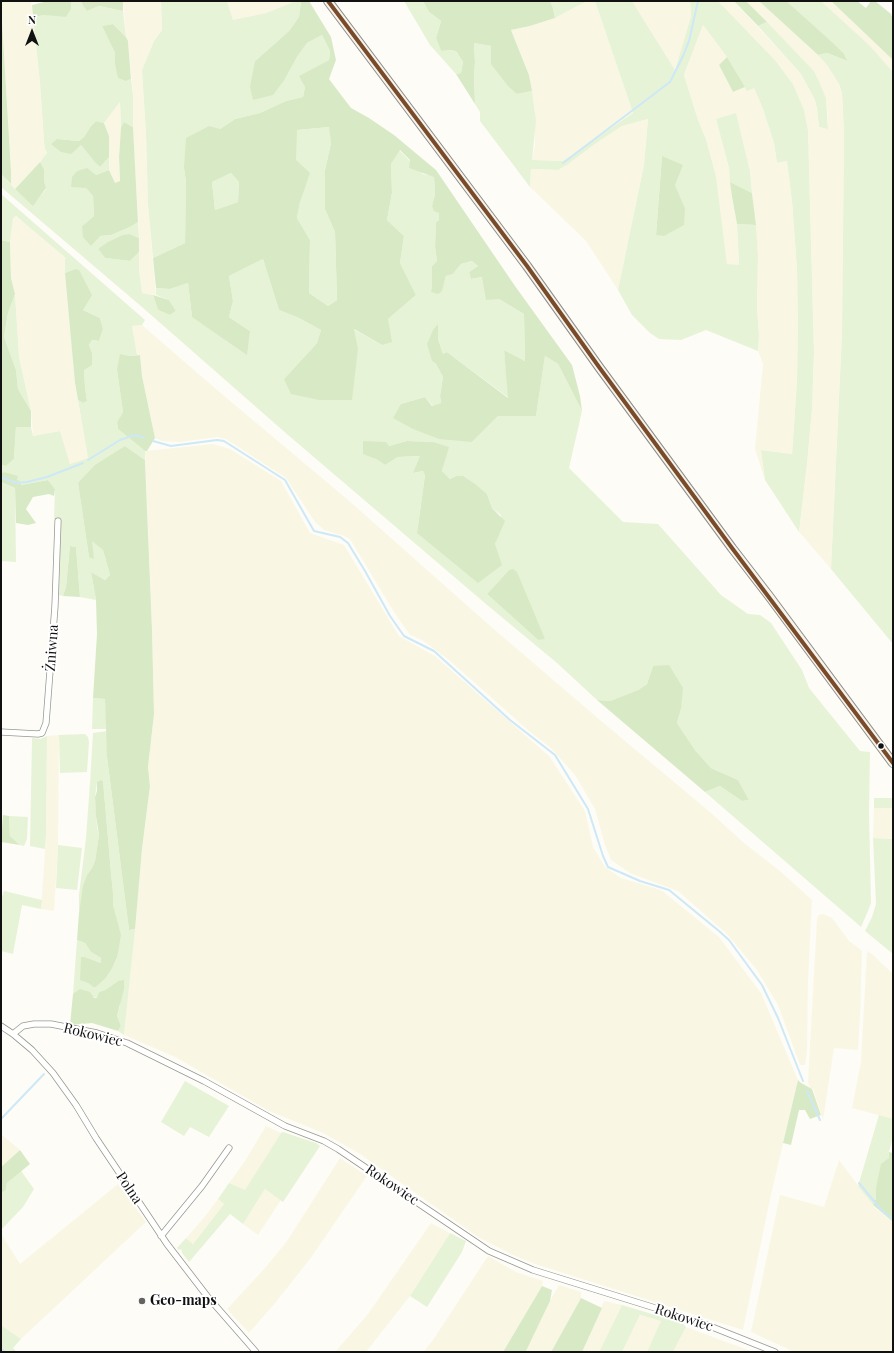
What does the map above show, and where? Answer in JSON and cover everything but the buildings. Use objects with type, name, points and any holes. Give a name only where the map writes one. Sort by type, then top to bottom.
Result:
[{"type":"street","points":[[328,1],[527,266],[732,548],[893,763]]},
{"type":"street","name":"Żniwna","points":[[1,732],[38,734],[42,733],[46,723],[55,606],[58,520]]},
{"type":"street","name":"Rokowiec","points":[[13,1034],[23,1026],[50,1024],[97,1034],[128,1043],[204,1081],[285,1126],[324,1141],[472,1240],[496,1253],[533,1270],[697,1321],[775,1352]]},
{"type":"street","name":"Polna","points":[[1,1026],[13,1034],[36,1054],[64,1087],[100,1145],[161,1236],[207,1296],[256,1352]]},
{"type":"street","points":[[161,1236],[206,1180],[229,1148]]},
{"type":"shaded area","points":[[1,1],[31,1],[40,83],[44,142],[47,154],[15,189],[11,184]]},
{"type":"shaded area","points":[[123,1],[161,1],[162,30],[154,41],[142,70],[148,205],[156,295],[142,293],[141,287],[132,118],[133,95]]},
{"type":"shaded area","points":[[227,1],[296,1],[266,13],[233,20]]},
{"type":"shaded area","points":[[587,1],[595,1],[633,113],[563,161],[532,160],[535,146],[535,111],[529,75],[511,30],[555,18]]},
{"type":"shaded area","points":[[632,1],[690,1],[691,16],[675,70]]},
{"type":"shaded area","points":[[718,1],[734,1],[801,74],[815,100],[819,127],[828,128],[828,118],[826,98],[814,71],[746,1],[759,1],[818,55],[827,65],[839,84],[842,93],[844,133],[842,333],[831,569],[799,532],[812,409],[814,353],[808,130],[804,111],[793,84],[775,60]]},
{"type":"shaded area","points":[[821,1],[831,1],[893,60],[893,72],[869,46]]},
{"type":"shaded area","points":[[703,25],[727,57],[719,65],[733,92],[745,87],[754,88],[763,109],[774,143],[777,163],[787,161],[792,201],[797,269],[797,382],[792,454],[761,450],[765,480],[755,449],[763,364],[758,351],[758,256],[750,171],[736,114],[716,119],[729,168],[737,224],[739,266],[727,264],[716,176],[706,139],[698,120],[684,75]]},
{"type":"shaded area","points":[[120,102],[120,181],[115,184],[109,170],[109,136],[104,123]]},
{"type":"shaded area","points":[[648,119],[644,165],[618,290],[586,241],[530,187],[531,169],[558,170],[622,126]]},
{"type":"shaded area","points":[[15,216],[45,238],[67,258],[65,259],[75,383],[88,458],[70,465],[60,431],[33,436],[31,411],[19,357],[15,294],[11,278],[10,242],[13,218]]},
{"type":"shaded area","points":[[142,325],[347,499],[488,624],[710,812],[744,843],[780,871],[812,900],[808,981],[807,1052],[805,1065],[800,1065],[778,1005],[757,970],[727,934],[678,891],[630,873],[611,860],[605,845],[595,809],[575,775],[552,749],[529,731],[449,660],[422,640],[410,635],[394,612],[350,539],[324,530],[315,522],[286,478],[226,439],[218,437],[180,442],[162,441],[155,438],[142,376],[140,355],[137,355],[132,326]]},
{"type":"shaded area","points":[[213,444],[230,449],[281,481],[310,533],[344,545],[399,636],[435,656],[550,757],[585,811],[593,847],[605,867],[621,878],[661,890],[719,937],[761,993],[798,1080],[770,1199],[743,1330],[535,1264],[513,1255],[478,1237],[360,1154],[323,1133],[269,1111],[175,1057],[124,1035],[142,849],[150,786],[148,767],[154,714],[145,451]]},
{"type":"shaded area","points":[[59,735],[58,845],[54,911],[41,909],[46,835],[47,736]]},
{"type":"shaded area","points":[[874,808],[893,808],[893,839],[873,838]]},
{"type":"shaded area","points":[[823,914],[832,918],[849,941],[862,951],[858,1050],[834,1048],[823,1120],[813,1089],[810,1088],[808,1082],[817,919],[819,915]]},
{"type":"shaded area","points":[[867,951],[893,974],[893,1119],[852,1108],[861,1062]]},
{"type":"shaded area","points":[[266,1126],[281,1133],[245,1191],[229,1183],[245,1161]]},
{"type":"shaded area","points":[[1,1134],[20,1150],[1,1167]]},
{"type":"shaded area","points":[[340,1158],[367,1176],[310,1259],[249,1333],[227,1309],[265,1268],[287,1241]]},
{"type":"shaded area","points":[[839,1160],[875,1208],[893,1222],[893,1352],[794,1352],[751,1332],[780,1195],[824,1207]]},
{"type":"shaded area","points":[[118,1184],[146,1222],[21,1339],[1,1325],[1,1234],[20,1264]]},
{"type":"shaded area","points":[[265,1189],[281,1200],[258,1235],[243,1224]]},
{"type":"shaded area","points":[[218,1199],[224,1204],[193,1244],[186,1238]]},
{"type":"shaded area","points":[[431,1223],[450,1233],[410,1296],[366,1352],[335,1352],[368,1314]]},
{"type":"shaded area","points":[[488,1256],[516,1272],[543,1281],[542,1286],[503,1352],[423,1352],[433,1340]]},
{"type":"shaded area","points":[[559,1285],[581,1292],[581,1298],[551,1352],[525,1352],[550,1301]]},
{"type":"shaded area","points":[[604,1301],[622,1305],[599,1352],[582,1352]]},
{"type":"shaded area","points":[[640,1315],[662,1321],[647,1352],[622,1352]]},
{"type":"shaded area","points":[[686,1327],[753,1352],[673,1352]]},
{"type":"green space","points":[[44,1],[71,1],[71,9],[66,17],[45,15],[33,17],[32,5]]},
{"type":"green space","points":[[71,1],[81,1],[87,11],[99,6],[123,11],[126,37],[113,24],[102,26],[115,53],[115,64],[126,81],[131,79],[133,95],[133,127],[124,122],[121,127],[120,102],[104,123],[96,121],[84,137],[79,141],[57,139],[81,145],[100,167],[109,157],[109,170],[96,175],[86,188],[93,196],[94,216],[82,226],[100,236],[111,235],[138,222],[139,238],[130,234],[98,249],[105,258],[130,261],[139,252],[139,269],[142,293],[153,295],[158,310],[170,315],[176,311],[169,300],[156,295],[156,288],[170,289],[188,283],[192,317],[250,331],[229,317],[233,301],[229,276],[263,259],[279,310],[299,318],[321,330],[317,343],[284,379],[319,400],[353,329],[382,345],[388,319],[416,295],[400,263],[404,236],[387,220],[392,193],[391,164],[399,150],[423,174],[434,176],[435,194],[432,206],[439,213],[439,220],[436,222],[435,247],[437,261],[432,266],[431,292],[442,290],[446,276],[453,274],[461,264],[472,261],[478,266],[469,272],[471,279],[482,277],[499,299],[524,314],[525,361],[504,350],[509,398],[447,352],[443,354],[438,339],[438,325],[432,361],[436,364],[443,377],[440,396],[441,403],[433,406],[425,397],[401,404],[472,442],[498,416],[536,416],[545,356],[558,364],[582,411],[569,468],[623,522],[658,524],[721,595],[748,614],[760,615],[771,623],[802,670],[809,688],[860,751],[870,752],[869,812],[871,903],[861,927],[705,792],[720,786],[742,801],[749,800],[738,780],[711,768],[695,750],[677,723],[681,709],[653,666],[647,684],[638,690],[610,701],[597,700],[557,663],[288,435],[142,307],[1,187],[1,174],[33,205],[46,189],[44,169],[40,162],[47,153],[44,142],[33,17],[54,15],[71,9]],"holes":[[[407,441],[434,442],[448,447],[442,471],[450,479],[456,476],[487,494],[492,508],[501,515],[495,544],[417,533],[425,475],[423,471],[414,473],[421,456],[398,457],[385,465],[376,459],[389,446]],[[509,570],[538,640],[487,594]]]},
{"type":"green space","points":[[81,1],[123,1],[123,11],[99,6],[87,11]]},
{"type":"green space","points":[[161,1],[227,1],[233,20],[266,13],[296,1],[301,1],[299,17],[289,31],[255,61],[285,79],[297,57],[307,43],[322,35],[330,51],[329,60],[300,76],[305,87],[303,97],[286,101],[260,113],[235,119],[220,129],[184,168],[186,182],[185,243],[153,258],[148,205],[142,70],[154,41],[162,30]]},
{"type":"green space","points":[[301,1],[309,1],[331,37],[336,60],[329,79],[351,108],[394,135],[436,170],[515,286],[572,365],[580,396],[582,411],[558,364],[545,356],[536,416],[498,416],[472,442],[439,439],[413,429],[393,418],[401,404],[425,397],[432,406],[441,403],[440,396],[443,377],[436,364],[432,361],[427,344],[433,330],[438,324],[438,339],[443,354],[447,352],[508,398],[504,350],[525,361],[524,314],[499,299],[486,300],[482,277],[471,279],[469,272],[478,266],[472,261],[461,264],[453,274],[446,276],[442,291],[438,294],[431,292],[432,266],[437,261],[435,247],[436,222],[439,220],[439,213],[434,211],[432,206],[435,194],[434,177],[409,168],[410,160],[400,150],[391,164],[392,193],[387,220],[404,236],[400,263],[416,295],[388,319],[392,342],[382,345],[354,329],[358,349],[352,400],[319,400],[291,394],[284,379],[317,343],[321,330],[299,318],[279,310],[263,259],[229,276],[233,301],[229,317],[250,331],[247,355],[192,317],[188,283],[170,289],[156,288],[153,258],[185,243],[186,182],[184,168],[186,138],[209,126],[220,129],[235,119],[260,113],[286,101],[303,97],[305,87],[299,76],[329,60],[330,51],[322,35],[307,43],[297,57],[285,79],[273,95],[253,100],[250,87],[255,61],[289,31],[299,17]],"holes":[[[329,127],[331,143],[325,170],[325,209],[335,232],[337,300],[328,306],[309,293],[310,240],[297,218],[300,202],[310,173],[296,160],[297,130]],[[231,173],[239,182],[238,202],[215,210],[212,182]]]},
{"type":"green space","points":[[404,1],[423,1],[429,12],[441,21],[436,38],[441,51],[452,50],[457,52],[463,62],[461,73],[456,74],[430,45]]},
{"type":"green space","points":[[423,1],[550,1],[555,18],[511,30],[529,75],[532,91],[517,94],[508,86],[491,64],[491,46],[474,43],[475,104],[456,74],[461,73],[463,62],[457,52],[452,50],[441,51],[436,38],[441,21],[429,12]]},
{"type":"green space","points":[[550,1],[587,1],[555,18]]},
{"type":"green space","points":[[595,1],[632,1],[675,70],[691,16],[690,1],[718,1],[775,60],[793,84],[804,110],[808,130],[814,353],[812,409],[799,532],[765,480],[761,450],[792,454],[797,381],[797,269],[792,201],[787,161],[777,163],[774,143],[763,109],[754,88],[747,91],[727,57],[703,25],[684,75],[698,120],[706,139],[716,176],[727,264],[739,265],[737,224],[756,225],[758,256],[758,351],[706,330],[681,340],[659,339],[650,333],[632,315],[618,290],[644,165],[648,119],[622,126],[558,170],[531,169],[530,187],[480,121],[480,112],[475,104],[474,43],[491,46],[517,94],[532,91],[536,121],[532,160],[563,161],[633,113]],"holes":[[[662,156],[685,208],[664,236],[656,234]]]},
{"type":"green space","points":[[734,1],[746,1],[767,22],[758,26]]},
{"type":"green space","points":[[759,1],[786,1],[831,41],[844,54],[847,61],[827,53],[818,55]]},
{"type":"green space","points":[[777,1],[821,1],[870,46],[893,72],[893,644],[831,569],[842,333],[844,133],[842,93],[839,84],[827,65],[818,55],[827,53],[846,61],[831,41],[816,28]]},
{"type":"green space","points":[[831,1],[857,1],[866,8],[871,1],[875,1],[891,14],[893,20],[893,60]]},
{"type":"green space","points":[[1,4],[11,171],[11,184],[1,174]]},
{"type":"green space","points":[[767,22],[814,71],[826,98],[828,129],[819,127],[815,100],[801,74],[758,26]]},
{"type":"green space","points":[[113,24],[128,41],[131,79],[126,81],[118,78],[115,64],[115,53],[102,26]]},
{"type":"green space","points":[[727,57],[745,87],[733,92],[719,65]]},
{"type":"green space","points":[[736,113],[750,171],[752,193],[730,182],[729,168],[716,119]]},
{"type":"green space","points":[[96,121],[104,123],[109,136],[109,157],[100,167],[81,145],[71,154],[61,152],[51,144],[57,139],[79,141],[84,137]]},
{"type":"green space","points":[[124,122],[133,127],[138,222],[111,235],[100,236],[91,246],[83,237],[82,226],[94,216],[93,196],[86,188],[71,187],[72,177],[77,171],[87,168],[96,175],[109,170],[115,183],[120,181],[119,157],[121,127]]},
{"type":"green space","points":[[330,127],[331,143],[325,170],[325,209],[335,232],[337,300],[328,306],[309,293],[310,240],[297,218],[300,202],[296,160],[296,130]]},
{"type":"green space","points":[[662,156],[683,165],[675,185],[685,208],[684,225],[664,236],[656,235]]},
{"type":"green space","points":[[40,162],[44,169],[44,181],[46,188],[33,206],[15,189]]},
{"type":"green space","points":[[231,173],[239,182],[238,202],[215,210],[212,182]]},
{"type":"green space","points":[[730,182],[752,193],[756,225],[737,224]]},
{"type":"green space","points":[[1,194],[145,320],[142,325],[132,326],[137,355],[129,356],[117,370],[123,412],[117,422],[118,429],[145,451],[145,460],[125,446],[78,483],[89,557],[92,540],[103,550],[110,575],[105,580],[91,572],[96,600],[80,597],[76,547],[70,546],[66,587],[63,596],[59,595],[61,520],[54,519],[55,489],[48,480],[21,485],[4,472],[1,473],[1,465],[6,466],[14,459],[16,427],[31,427],[33,436],[60,431],[70,464],[88,458],[78,400],[83,403],[87,401],[84,370],[92,353],[89,345],[92,340],[99,341],[103,329],[100,318],[83,310],[75,269],[65,273],[66,258],[16,216],[13,218],[10,242],[1,240]]},
{"type":"green space","points":[[130,234],[139,238],[139,252],[130,261],[105,258],[98,249],[108,242],[123,235]]},
{"type":"green space","points":[[1,240],[10,242],[11,278],[15,294],[8,313],[4,337],[16,370],[18,389],[31,411],[31,427],[16,427],[14,459],[6,466],[1,465]]},
{"type":"green space","points":[[75,269],[79,270],[92,295],[83,310],[100,318],[103,329],[99,341],[92,340],[89,345],[92,353],[92,365],[84,370],[87,401],[83,403],[78,400],[75,383],[65,273]]},
{"type":"green space","points":[[15,294],[19,357],[31,411],[18,389],[16,370],[4,337],[8,313]]},
{"type":"green space","points":[[153,295],[169,300],[176,311],[170,315],[158,310]]},
{"type":"green space","points":[[120,354],[129,356],[140,355],[142,376],[155,438],[147,451],[145,451],[118,429],[117,422],[123,412],[117,370]]},
{"type":"green space","points":[[363,441],[386,442],[389,446],[407,441],[434,442],[449,447],[442,471],[450,479],[456,476],[463,476],[475,484],[487,494],[492,508],[505,521],[495,544],[502,565],[478,583],[417,533],[425,475],[423,471],[413,473],[420,456],[398,457],[385,465],[376,459],[363,454]]},
{"type":"green space","points":[[125,446],[145,460],[154,714],[148,767],[150,786],[142,849],[135,929],[129,930],[107,757],[105,699],[93,698],[97,634],[96,600],[91,572],[105,580],[110,575],[103,550],[92,541],[94,559],[89,557],[78,483],[95,465]]},
{"type":"green space","points":[[4,472],[18,476],[17,480],[20,481],[21,485],[48,480],[55,489],[54,496],[49,494],[33,497],[26,509],[36,523],[28,525],[16,523],[15,488],[1,482],[1,473]]},
{"type":"green space","points":[[1,482],[15,488],[16,562],[1,561]]},
{"type":"green space","points":[[70,546],[76,547],[80,597],[63,596],[66,587]]},
{"type":"green space","points":[[513,569],[517,572],[545,639],[538,640],[487,594],[509,570]]},
{"type":"green space","points":[[669,665],[683,688],[681,709],[677,723],[695,750],[711,768],[738,780],[749,800],[742,801],[720,786],[705,792],[597,700],[610,701],[638,690],[647,684],[653,666]]},
{"type":"green space","points":[[93,698],[105,699],[107,729],[92,729]]},
{"type":"green space","points":[[107,731],[107,757],[129,930],[135,929],[124,1035],[118,1031],[121,1026],[117,1016],[120,1006],[118,981],[105,990],[99,992],[98,998],[73,994],[77,940],[85,943],[91,952],[101,958],[101,963],[85,957],[88,983],[93,987],[96,987],[105,979],[117,959],[115,915],[103,781],[100,780],[97,782],[95,797],[99,835],[95,861],[87,875],[79,913],[79,895],[86,838],[93,733]]},
{"type":"green space","points":[[85,734],[88,737],[89,742],[87,772],[60,773],[59,735]]},
{"type":"green space","points":[[47,736],[45,849],[30,846],[32,738],[40,739]]},
{"type":"green space","points":[[100,780],[103,781],[113,905],[121,935],[117,958],[111,970],[105,979],[96,987],[93,987],[80,980],[81,957],[101,963],[101,958],[91,952],[85,943],[77,940],[83,886],[95,861],[99,835],[95,797],[97,782]]},
{"type":"green space","points":[[874,798],[893,798],[893,808],[874,808]]},
{"type":"green space","points":[[3,815],[9,816],[10,836],[20,845],[1,842]]},
{"type":"green space","points":[[9,816],[28,817],[27,839],[24,846],[20,845],[10,836]]},
{"type":"green space","points":[[873,838],[893,839],[893,954],[865,931],[872,917],[876,904]]},
{"type":"green space","points":[[58,845],[82,848],[77,890],[56,888]]},
{"type":"green space","points":[[4,891],[42,900],[41,909],[22,905],[13,954],[1,951],[1,900]]},
{"type":"green space","points":[[124,980],[124,989],[117,1016],[121,1026],[118,1031],[92,1023],[70,1025],[73,994],[80,989],[90,992],[94,998],[97,998],[99,992],[105,990],[118,981]]},
{"type":"green space","points":[[798,1080],[812,1089],[821,1115],[810,1119],[805,1110],[799,1110],[791,1145],[783,1143]]},
{"type":"green space","points":[[185,1081],[229,1106],[209,1137],[190,1127],[184,1136],[161,1122]]},
{"type":"green space","points":[[879,1115],[893,1119],[893,1137],[889,1158],[876,1188],[876,1198],[873,1205],[858,1186]]},
{"type":"green space","points":[[283,1132],[316,1143],[320,1146],[283,1202],[265,1189],[243,1224],[230,1214],[189,1262],[182,1253],[181,1249],[179,1250],[177,1248],[186,1238],[193,1244],[224,1204],[218,1199],[229,1183],[245,1190]]},
{"type":"green space","points":[[20,1150],[30,1164],[7,1183],[6,1190],[1,1193],[1,1167]]},
{"type":"green space","points":[[889,1152],[893,1153],[893,1222],[873,1205],[876,1198],[876,1188],[881,1164],[889,1158]]},
{"type":"green space","points":[[21,1171],[34,1189],[23,1207],[1,1230],[1,1193],[6,1190],[7,1183]]},
{"type":"green space","points":[[450,1233],[466,1241],[462,1252],[427,1307],[410,1296]]},
{"type":"green space","points":[[542,1286],[552,1290],[550,1301],[526,1351],[503,1352]]},
{"type":"green space","points":[[581,1298],[602,1308],[582,1352],[551,1352]]},
{"type":"green space","points":[[622,1305],[682,1323],[686,1327],[673,1352],[647,1352],[661,1321],[640,1315],[622,1352],[599,1352]]},
{"type":"green space","points":[[1,1325],[21,1339],[13,1348],[17,1352],[1,1352]]},
{"type":"waterway","points":[[563,163],[670,82],[689,41],[698,1]]},
{"type":"waterway","points":[[88,460],[120,440],[135,435],[144,438]]},
{"type":"waterway","points":[[153,441],[171,446],[217,440],[224,441],[285,480],[314,531],[340,537],[348,543],[390,616],[404,636],[434,651],[510,720],[555,755],[588,809],[608,867],[640,881],[669,890],[729,940],[762,985],[778,1018],[803,1081]]},
{"type":"waterway","points":[[1,477],[16,483],[27,482],[47,477],[83,463]]},
{"type":"waterway","points":[[1,1119],[44,1074]]},
{"type":"waterway","points":[[807,1091],[820,1120]]},
{"type":"waterway","points":[[859,1183],[882,1211],[893,1219]]},
{"type":"waterway","points":[[1,1349],[6,1352]]},
{"type":"transit line","points":[[328,1],[527,266],[732,548],[893,763]]},
{"type":"place","name":"Geo-maps","points":[[142,1301]]}]
